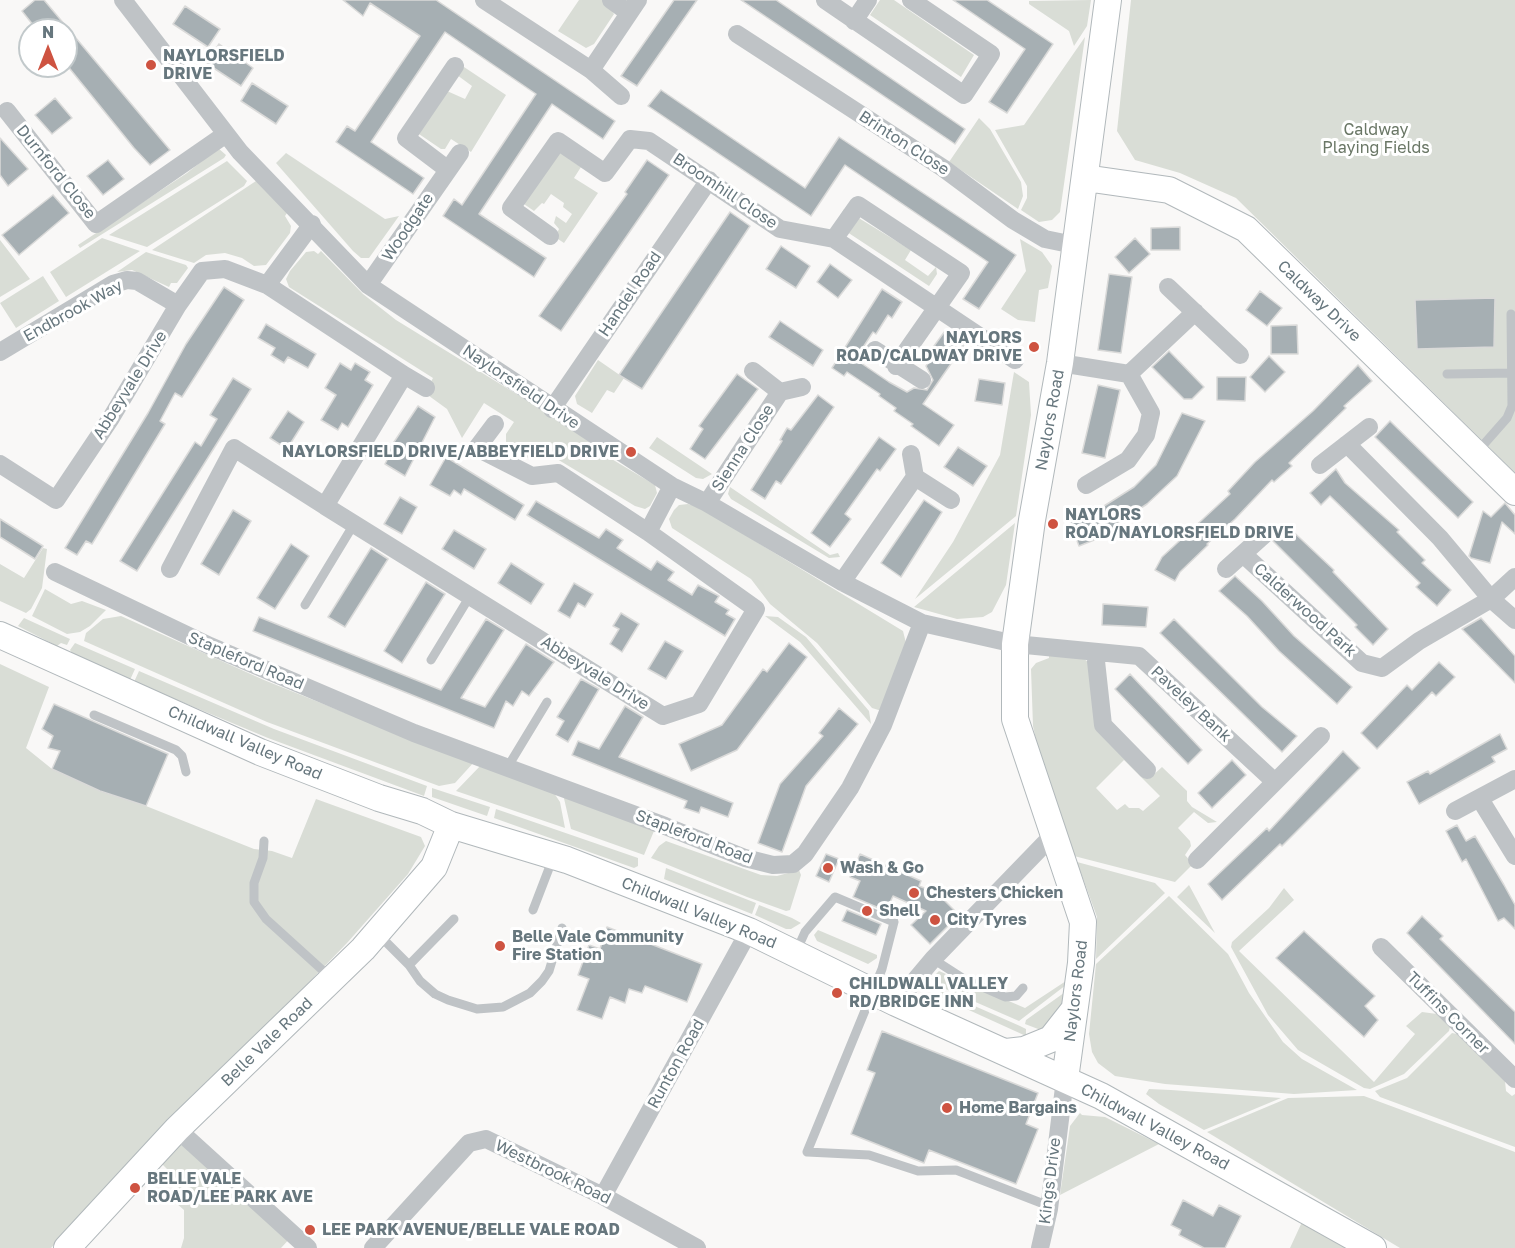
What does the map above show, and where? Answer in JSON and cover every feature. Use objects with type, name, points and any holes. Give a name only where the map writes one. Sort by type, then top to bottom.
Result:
[{"type":"main road","name":"Naylors Road","points":[[1065,1079],[1084,940],[1083,922],[1077,898],[1052,836],[1015,719],[1015,644],[1032,520],[1060,363],[1108,0]]},
{"type":"main road","name":"Caldway Drive","points":[[1085,177],[1169,190],[1246,230],[1515,492]]},
{"type":"main road","name":"Childwall Valley Road","points":[[0,635],[260,752],[379,798],[422,811],[451,825],[554,855],[750,931],[896,1004],[1065,1079],[1197,1147],[1373,1248]]},
{"type":"main road","name":"Belle Vale Road","points":[[67,1248],[177,1129],[332,979],[377,932],[434,867],[451,825]]},
{"type":"main road","points":[[1006,1052],[1023,1050],[1051,1039],[1061,1029],[1074,1009]]},
{"type":"street","name":"Naylorsfield Drive","points":[[123,0],[226,134],[256,169],[312,224],[368,285],[552,409],[672,486],[707,503],[842,582],[922,623],[1015,644]]},
{"type":"street","points":[[484,0],[591,70],[621,96]]},
{"type":"street","points":[[591,70],[634,6],[611,0]]},
{"type":"street","points":[[825,0],[964,95],[991,54],[911,0]]},
{"type":"street","points":[[854,21],[868,0]]},
{"type":"street","name":"Brinton Close","points":[[737,34],[943,168],[1013,220],[1045,239],[1074,245]]},
{"type":"street","points":[[447,169],[406,138],[455,66]]},
{"type":"street","name":"Durnford Close","points":[[7,111],[96,224],[226,134]]},
{"type":"street","name":"Broomhill Close","points":[[550,236],[511,208],[558,141],[604,173],[630,139],[649,141],[780,229],[834,238],[1015,360]]},
{"type":"street","name":"Woodgate","points":[[368,285],[460,153]]},
{"type":"street","name":"Handel Road","points":[[552,409],[709,180]]},
{"type":"street","points":[[834,238],[858,205],[961,273],[896,366]]},
{"type":"street","points":[[267,285],[312,224]]},
{"type":"street","name":"Abbeyvale Drive","points":[[0,464],[56,500],[147,360],[177,305],[202,271],[225,269],[267,285],[426,388]]},
{"type":"street","name":"Endbrook Way","points":[[0,352],[113,284],[127,280],[136,281],[177,305]]},
{"type":"street","points":[[1168,287],[1240,355]]},
{"type":"street","points":[[1129,374],[1195,312]]},
{"type":"street","points":[[875,350],[896,366],[922,380]]},
{"type":"street","points":[[1060,363],[1129,374]]},
{"type":"street","name":"Sienna Close","points":[[753,371],[780,392]]},
{"type":"street","points":[[1086,485],[1128,460],[1146,435],[1151,413],[1129,374]]},
{"type":"street","points":[[325,506],[405,375]]},
{"type":"street","name":"Sienna Close","points":[[707,503],[780,392],[802,387]]},
{"type":"street","name":"Abbeyvale Drive","points":[[170,569],[234,448],[663,716],[699,704],[756,609],[648,532],[558,473],[532,476],[477,448],[495,424]]},
{"type":"street","points":[[1320,465],[1369,427]]},
{"type":"street","points":[[1347,444],[1440,538],[1491,599],[1515,620]]},
{"type":"street","points":[[842,582],[915,477],[911,454]]},
{"type":"street","points":[[915,477],[951,500]]},
{"type":"street","points":[[648,532],[672,486]]},
{"type":"street","points":[[1226,569],[1264,534]]},
{"type":"street","name":"Calderwood Park","points":[[1243,554],[1362,663],[1382,668],[1419,641],[1491,599],[1515,577]]},
{"type":"street","name":"Stapleford Road","points":[[55,572],[210,646],[414,733],[745,858],[773,865],[793,864],[805,854],[850,788],[883,724],[922,623]]},
{"type":"street","name":"Paveley Bank","points":[[1015,644],[1138,656],[1275,782]]},
{"type":"street","points":[[1095,652],[1103,725],[1147,770]]},
{"type":"street","points":[[1197,860],[1321,736]]},
{"type":"street","points":[[1455,811],[1515,779]]},
{"type":"street","points":[[1480,799],[1515,856]]},
{"type":"street","points":[[896,1004],[933,959],[1052,836]]},
{"type":"street","name":"Runton Road","points":[[603,1197],[750,931]]},
{"type":"street","name":"Tuffins Corner","points":[[1381,947],[1515,1079]]},
{"type":"street","name":"Kings Drive","points":[[1040,1248],[1049,1206],[1065,1079]]},
{"type":"street","points":[[177,1129],[308,1248]]},
{"type":"street","name":"Westbrook Road","points":[[373,1248],[469,1143],[486,1139],[603,1197],[697,1248]]},
{"type":"lane","points":[[1476,453],[1507,418],[1512,406],[1511,314]]},
{"type":"lane","points":[[1447,374],[1513,373]]},
{"type":"lane","points":[[305,605],[354,524]]},
{"type":"lane","points":[[431,660],[470,596]]},
{"type":"lane","points":[[507,768],[547,702]]},
{"type":"lane","points":[[94,715],[176,750],[182,756],[186,772]]},
{"type":"lane","points":[[264,841],[262,858],[254,882],[254,902],[266,919],[332,979]]},
{"type":"lane","points":[[533,910],[554,855]]},
{"type":"lane","points":[[795,954],[805,932],[835,897],[894,922],[886,957],[873,993],[807,1152],[869,1155],[918,1171],[956,1170],[1049,1206]]},
{"type":"lane","points":[[409,965],[454,919]]},
{"type":"lane","points":[[377,932],[409,965],[420,981],[435,994],[477,1009],[502,1007],[530,993],[549,971],[562,928]]},
{"type":"lane","points":[[933,959],[964,979],[1005,997],[1016,996],[1023,988]]},
{"type":"green space","points":[[579,0],[604,0],[614,14],[594,44],[586,48],[558,31]]},
{"type":"green space","points":[[880,0],[894,0],[974,55],[961,77],[870,15]]},
{"type":"green space","points":[[1091,0],[1087,26],[1074,46],[1069,31],[1029,4],[1029,1]]},
{"type":"green space","name":"Caldway Playing Fields","points":[[1131,0],[1515,0],[1515,473],[1236,198],[1180,173],[1135,160],[1117,131]]},
{"type":"green space","points":[[1085,37],[1060,212],[1052,220],[1039,222],[1021,210],[1027,198],[1027,186],[995,130],[1024,125]]},
{"type":"green space","points":[[458,63],[506,95],[471,152],[451,139],[445,149],[441,149],[416,132],[447,91],[465,99],[472,86],[457,75]]},
{"type":"green space","points":[[979,118],[990,129],[1021,182],[1023,196],[1018,209],[949,162]]},
{"type":"green space","points":[[218,148],[226,155],[224,158],[80,248],[78,245],[187,173]]},
{"type":"green space","points":[[557,152],[570,157],[569,159],[581,167],[574,178],[598,193],[564,243],[555,237],[559,229],[554,223],[556,216],[566,223],[572,214],[563,207],[564,203],[551,194],[544,204],[542,203],[534,211],[524,204]]},
{"type":"green space","points":[[286,153],[385,219],[399,216],[369,258],[361,258],[353,251],[276,163]]},
{"type":"green space","points":[[227,161],[247,181],[244,186],[147,247],[109,235]]},
{"type":"green space","points":[[259,179],[287,213],[285,216],[291,226],[290,233],[266,265],[254,266],[242,258],[225,253],[206,255],[194,263],[152,250]]},
{"type":"green space","points":[[844,209],[911,250],[905,260],[928,276],[936,267],[937,274],[929,286],[835,224]]},
{"type":"green space","points":[[102,238],[140,251],[66,297],[50,272]]},
{"type":"green space","points":[[1020,239],[1042,252],[1052,266],[1048,288],[1039,290],[1035,322],[1018,320],[1001,309],[1026,271]]},
{"type":"green space","points":[[0,240],[30,279],[0,297]]},
{"type":"green space","points":[[314,251],[318,254],[321,251],[363,294],[396,320],[593,441],[590,446],[655,485],[657,493],[650,506],[645,509],[635,506],[557,459],[531,460],[506,442],[506,434],[514,422],[484,403],[462,438],[447,409],[425,393],[433,378],[289,287],[286,279],[290,271],[306,252]]},
{"type":"green space","points":[[146,252],[186,265],[188,268],[177,283],[171,283],[169,287],[132,270],[117,272]]},
{"type":"green space","points":[[43,276],[59,301],[16,328],[0,303]]},
{"type":"green space","points":[[598,360],[624,378],[614,393],[607,390],[592,413],[577,404],[575,396]]},
{"type":"green space","points":[[1014,372],[1029,382],[1031,415],[1016,516],[915,599],[953,542],[1000,455]]},
{"type":"green space","points":[[657,437],[712,474],[703,479],[696,478],[649,448]]},
{"type":"green space","points":[[730,487],[830,555],[838,553],[840,557],[829,558],[731,499],[728,494]]},
{"type":"green space","points":[[688,504],[699,507],[903,631],[906,643],[885,712],[872,708],[817,643],[770,604],[751,579],[672,528],[669,519],[674,510],[679,505]]},
{"type":"green space","points":[[1015,523],[1006,585],[992,612],[983,617],[957,619],[914,607]]},
{"type":"green space","points":[[43,548],[47,549],[42,588],[31,609],[26,613],[0,601],[0,564],[24,578]]},
{"type":"green space","points":[[45,589],[71,604],[82,601],[106,610],[90,626],[80,632],[67,634],[32,616]]},
{"type":"green space","points":[[121,616],[264,680],[363,720],[475,761],[455,783],[439,786],[267,722],[84,641],[86,633],[103,619]]},
{"type":"green space","points":[[765,616],[778,617],[806,637],[869,711],[871,724],[800,642]]},
{"type":"green space","points":[[24,618],[70,639],[67,645],[61,643],[57,646],[18,626]]},
{"type":"green space","points":[[75,643],[135,669],[130,680],[72,653],[70,650]]},
{"type":"green space","points":[[1049,654],[1083,658],[1089,663],[1099,720],[1151,777],[1162,767],[1187,791],[1187,801],[1192,807],[1217,822],[1208,823],[1194,812],[1178,828],[1190,841],[1191,846],[1185,855],[1193,864],[1175,882],[1074,856],[1043,774],[1033,726],[1031,669],[1036,663],[1049,658]],"holes":[[[1124,760],[1160,796],[1143,811],[1139,808],[1129,808],[1125,804],[1117,810],[1096,788]]]},
{"type":"green space","points":[[0,664],[49,687],[26,748],[52,769],[100,791],[146,806],[254,849],[272,851],[292,858],[316,799],[421,837],[425,846],[408,874],[347,943],[51,1248],[0,1248]]},
{"type":"green space","points":[[139,671],[274,729],[427,786],[424,796],[268,738],[134,682]]},
{"type":"green space","points":[[482,764],[552,790],[560,802],[565,828],[456,791]]},
{"type":"green space","points":[[432,788],[490,807],[487,816],[432,797]]},
{"type":"green space","points":[[563,794],[654,831],[644,855],[571,829]]},
{"type":"green space","points":[[496,809],[638,858],[638,866],[634,868],[494,818]]},
{"type":"green space","points":[[666,841],[761,875],[777,876],[799,870],[801,875],[790,910],[786,911],[747,897],[651,858],[659,846]]},
{"type":"green space","points":[[1077,862],[1155,883],[1165,893],[1096,959],[1097,917]]},
{"type":"green space","points":[[666,868],[756,903],[752,914],[664,879]]},
{"type":"green space","points":[[1189,885],[1215,933],[1177,897]]},
{"type":"green space","points":[[1284,888],[1294,900],[1239,951],[1374,1082],[1415,1034],[1406,1026],[1422,1012],[1437,1014],[1450,1027],[1449,1031],[1404,1074],[1370,1089],[1364,1088],[1298,1050],[1268,1015],[1231,947],[1232,942],[1269,908]]},
{"type":"green space","points":[[1169,896],[1228,954],[1249,993],[1283,1042],[1302,1059],[1357,1090],[1294,1094],[1165,1084],[1115,1076],[1098,1063],[1092,1052],[1089,1034],[1096,964]]},
{"type":"green space","points":[[759,905],[801,923],[791,929],[786,929],[755,915]]},
{"type":"green space","points":[[818,930],[877,955],[877,958],[868,964],[817,941],[814,935]]},
{"type":"green space","points":[[939,971],[1025,1008],[1066,981],[1066,985],[1019,1021],[941,987],[931,979]]},
{"type":"green space","points":[[927,985],[1026,1029],[1026,1036],[927,991],[925,988]]},
{"type":"green space","points":[[1068,990],[1068,997],[1046,1032],[1025,1024],[1026,1020]]},
{"type":"green space","points":[[1452,1033],[1457,1034],[1505,1081],[1506,1091],[1512,1096],[1515,1094],[1515,1147],[1380,1097],[1375,1091],[1407,1078]]},
{"type":"green space","points":[[1149,1089],[1281,1098],[1204,1130],[1159,1104],[1146,1094]]},
{"type":"green space","points":[[1364,1096],[1515,1152],[1515,1248],[1400,1248],[1207,1132],[1288,1098]]},
{"type":"green space","points":[[1080,1113],[1105,1117],[1159,1144],[1060,1195],[1070,1126]]},
{"type":"green space","points":[[184,1138],[293,1235],[281,1248],[181,1248],[184,1238],[184,1210],[169,1197],[181,1183],[161,1163]]},
{"type":"green space","points":[[1302,1222],[1346,1248],[1290,1248]]},
{"type":"building","points":[[35,0],[44,0],[59,18],[28,18],[22,11]]},
{"type":"building","points":[[343,0],[436,0],[615,121],[603,139],[552,104],[479,214],[546,258],[534,277],[443,216],[454,199],[462,205],[536,94],[445,32],[371,142],[424,178],[413,194],[336,142],[347,126],[355,131],[420,36],[370,3],[363,16]]},
{"type":"building","points":[[674,0],[697,0],[637,86],[621,76]]},
{"type":"building","points":[[741,0],[776,0],[965,129],[955,144]]},
{"type":"building","points":[[953,0],[987,0],[1053,44],[1007,113],[989,102],[1025,49]]},
{"type":"building","points":[[185,6],[220,29],[208,47],[173,24]]},
{"type":"building","points":[[78,40],[170,150],[150,165],[77,78]]},
{"type":"building","points":[[219,44],[253,68],[241,86],[206,63]]},
{"type":"building","points":[[252,83],[288,106],[276,124],[241,101]]},
{"type":"building","points":[[661,90],[805,188],[839,137],[1016,255],[979,309],[963,299],[988,262],[845,165],[811,216],[648,106]]},
{"type":"building","points":[[55,98],[72,118],[52,134],[35,115]]},
{"type":"building","points":[[0,138],[28,169],[8,186],[0,175]]},
{"type":"building","points":[[108,160],[124,179],[103,195],[87,176]]},
{"type":"building","points":[[647,160],[669,175],[561,331],[539,316],[627,194],[625,192]]},
{"type":"building","points":[[53,195],[69,213],[19,255],[2,235]]},
{"type":"building","points":[[730,212],[750,226],[642,389],[619,375]]},
{"type":"building","points":[[1180,227],[1180,250],[1151,250],[1151,228]]},
{"type":"building","points":[[1135,238],[1150,254],[1129,273],[1115,257]]},
{"type":"building","points":[[781,246],[810,266],[796,288],[766,269]]},
{"type":"building","points":[[830,264],[852,280],[838,298],[817,282]]},
{"type":"building","points":[[1109,274],[1132,277],[1121,353],[1098,350]]},
{"type":"building","points":[[224,287],[244,300],[182,397],[175,393],[160,421],[165,424],[92,544],[86,541],[77,555],[65,548],[148,413],[186,344]]},
{"type":"building","points":[[882,289],[902,302],[892,318],[888,315],[876,334],[873,332],[858,355],[861,357],[858,361],[907,392],[914,388],[927,390],[933,380],[926,366],[939,348],[934,346],[945,331],[964,345],[923,404],[954,425],[939,446],[911,426],[913,424],[894,411],[896,408],[879,396],[880,394],[847,372],[844,376],[832,368]]},
{"type":"building","points":[[1260,291],[1282,308],[1267,326],[1246,310]]},
{"type":"building","points":[[1495,298],[1494,347],[1417,349],[1415,300]]},
{"type":"building","points":[[780,321],[823,350],[813,366],[769,337]]},
{"type":"building","points":[[266,324],[316,354],[308,368],[288,357],[284,363],[271,355],[275,348],[258,338]]},
{"type":"building","points":[[1297,325],[1298,354],[1271,354],[1271,326]]},
{"type":"building","points":[[1169,351],[1204,387],[1192,399],[1184,399],[1152,367]]},
{"type":"building","points":[[1269,356],[1285,372],[1265,392],[1250,377]]},
{"type":"building","points":[[340,363],[351,370],[355,363],[370,372],[365,380],[373,385],[348,427],[342,423],[338,430],[321,420],[336,395],[325,388]]},
{"type":"building","points":[[1358,365],[1372,381],[1344,406],[1346,408],[1289,463],[1292,466],[1274,482],[1272,480],[1180,572],[1175,581],[1155,570],[1162,557],[1230,494],[1228,491],[1255,462],[1313,411]]},
{"type":"building","points":[[737,374],[758,389],[705,459],[690,449],[703,429],[699,426]]},
{"type":"building","points":[[1217,377],[1246,377],[1245,401],[1217,400]]},
{"type":"building","points":[[233,378],[251,389],[137,571],[120,561],[195,442],[201,446],[217,419],[210,415]]},
{"type":"building","points":[[979,379],[1005,383],[1002,405],[975,401]]},
{"type":"building","points":[[1098,385],[1120,390],[1105,458],[1082,453]]},
{"type":"building","points":[[818,395],[834,407],[781,484],[776,481],[765,499],[751,490],[782,441],[780,440],[787,428],[791,430]]},
{"type":"building","points":[[418,406],[435,417],[405,476],[385,464],[389,456],[386,454]]},
{"type":"building","points":[[288,411],[304,422],[287,449],[270,438]]},
{"type":"building","points":[[1182,413],[1205,421],[1177,476],[1147,504],[1115,525],[1117,531],[1079,546],[1069,519],[1104,506],[1134,487],[1156,465]]},
{"type":"building","points":[[1390,421],[1473,502],[1458,518],[1375,437]]},
{"type":"building","points":[[879,437],[896,449],[880,471],[877,469],[845,514],[851,519],[830,547],[811,533]]},
{"type":"building","points":[[958,447],[987,466],[973,486],[944,467]]},
{"type":"building","points":[[446,457],[524,505],[515,520],[464,489],[461,495],[454,490],[450,496],[430,485]]},
{"type":"building","points":[[1336,469],[1345,483],[1399,530],[1397,532],[1425,560],[1422,563],[1451,590],[1437,606],[1416,587],[1420,583],[1330,496],[1321,505],[1310,493]]},
{"type":"building","points":[[400,497],[417,507],[402,534],[384,524]]},
{"type":"building","points":[[924,500],[942,512],[901,577],[881,563]]},
{"type":"building","points":[[536,501],[599,538],[606,529],[623,540],[617,548],[651,570],[657,561],[674,572],[668,580],[692,595],[698,585],[719,596],[715,602],[729,610],[726,614],[735,619],[725,636],[527,515]]},
{"type":"building","points":[[1505,503],[1515,515],[1515,534],[1502,522],[1490,563],[1471,558],[1469,556],[1483,511],[1491,517]]},
{"type":"building","points":[[233,510],[251,521],[219,575],[201,564]]},
{"type":"building","points":[[0,519],[43,546],[35,559],[0,537]]},
{"type":"building","points":[[1286,525],[1334,570],[1333,572],[1388,629],[1373,645],[1355,627],[1357,625],[1273,541]]},
{"type":"building","points":[[454,530],[486,549],[474,569],[442,549]]},
{"type":"building","points":[[291,544],[309,556],[275,609],[257,598]]},
{"type":"building","points":[[371,548],[388,559],[345,627],[328,617]]},
{"type":"building","points":[[511,563],[544,584],[531,604],[498,583]]},
{"type":"building","points":[[1235,576],[1294,636],[1352,687],[1337,704],[1279,651],[1247,616],[1219,591]]},
{"type":"building","points":[[426,582],[445,594],[402,663],[384,651]]},
{"type":"building","points":[[574,583],[593,594],[585,607],[578,603],[570,618],[558,611]]},
{"type":"building","points":[[1103,604],[1148,607],[1146,627],[1102,625]]},
{"type":"building","points":[[621,613],[639,624],[622,652],[610,644],[619,629],[613,626]]},
{"type":"building","points":[[259,617],[441,690],[486,619],[504,630],[461,698],[485,707],[526,644],[554,662],[529,696],[522,691],[513,706],[506,701],[494,728],[253,631]]},
{"type":"building","points":[[1481,618],[1515,656],[1515,683],[1462,629]]},
{"type":"building","points":[[1174,619],[1262,707],[1297,736],[1282,752],[1160,633]]},
{"type":"building","points":[[665,641],[683,651],[666,679],[648,669]]},
{"type":"building","points":[[789,643],[807,657],[737,750],[691,771],[679,744],[722,725],[763,669],[767,672]]},
{"type":"building","points":[[1439,662],[1455,677],[1436,696],[1432,692],[1377,749],[1361,733],[1407,685],[1412,690]]},
{"type":"building","points":[[1130,674],[1202,750],[1188,764],[1115,689]]},
{"type":"building","points":[[581,679],[599,689],[568,742],[556,735],[564,721],[557,717]]},
{"type":"building","points":[[54,704],[168,754],[146,806],[100,791],[52,769],[60,751],[48,748],[53,736],[42,729]]},
{"type":"building","points":[[625,706],[643,717],[619,757],[733,803],[728,817],[701,807],[699,813],[684,808],[687,801],[572,755],[578,741],[599,749]]},
{"type":"building","points":[[839,708],[858,724],[806,786],[782,852],[758,843],[780,784],[823,736],[819,733]]},
{"type":"building","points":[[1500,734],[1507,749],[1492,757],[1495,762],[1419,804],[1407,782],[1428,771],[1430,774]]},
{"type":"building","points":[[1343,751],[1360,768],[1282,846],[1280,844],[1222,900],[1208,884],[1267,828],[1269,831]]},
{"type":"building","points":[[1232,760],[1246,775],[1212,808],[1198,793]]},
{"type":"building","points":[[1457,825],[1466,841],[1475,836],[1504,885],[1515,905],[1515,929],[1504,918],[1498,921],[1466,859],[1462,862],[1446,831]]},
{"type":"building","name":"Wash & Go","points":[[826,854],[839,859],[829,882],[816,876]]},
{"type":"building","points":[[860,854],[921,881],[919,886],[937,893],[959,915],[930,944],[911,925],[926,911],[893,896],[886,911],[853,897],[860,881],[850,877]]},
{"type":"building","points":[[847,910],[881,924],[876,935],[842,921]]},
{"type":"building","points":[[1422,916],[1443,936],[1440,939],[1515,1012],[1515,1044],[1407,933]]},
{"type":"building","points":[[607,927],[702,964],[687,1002],[645,986],[642,993],[629,989],[625,1003],[610,997],[602,1019],[577,1010],[589,979],[578,975],[589,945],[600,949]]},
{"type":"building","points":[[1304,931],[1375,996],[1365,1006],[1378,1020],[1364,1037],[1276,958]]},
{"type":"building","name":"Home Bargains","points":[[882,1031],[1038,1093],[1026,1124],[1038,1129],[1016,1184],[929,1150],[924,1163],[851,1134],[875,1073],[867,1070]]},
{"type":"building","points":[[1183,1200],[1213,1216],[1219,1205],[1241,1216],[1225,1248],[1204,1248],[1179,1235],[1181,1230],[1171,1225]]},
{"type":"place","name":"NAYLORSFIELD DRIVE","points":[[151,65]]},
{"type":"place","name":"NAYLORS ROAD/CALDWAY DRIVE","points":[[1034,347]]},
{"type":"place","name":"NAYLORSFIELD DRIVE/ABBEYFIELD DRIVE","points":[[631,452]]},
{"type":"place","name":"NAYLORS ROAD/NAYLORSFIELD DRIVE","points":[[1053,524]]},
{"type":"place","name":"Wash & Go","points":[[828,868]]},
{"type":"place","name":"Chesters Chicken","points":[[914,893]]},
{"type":"place","name":"Shell","points":[[867,911]]},
{"type":"place","name":"City Tyres","points":[[935,920]]},
{"type":"place","name":"Belle Vale Community Fire Station","points":[[500,946]]},
{"type":"place","name":"CHILDWALL VALLEY RD/BRIDGE INN","points":[[837,993]]},
{"type":"place","name":"Home Bargains","points":[[947,1108]]},
{"type":"place","name":"BELLE VALE ROAD/LEE PARK AVE","points":[[135,1188]]},
{"type":"place","name":"LEE PARK AVENUE/BELLE VALE ROAD","points":[[310,1230]]}]
